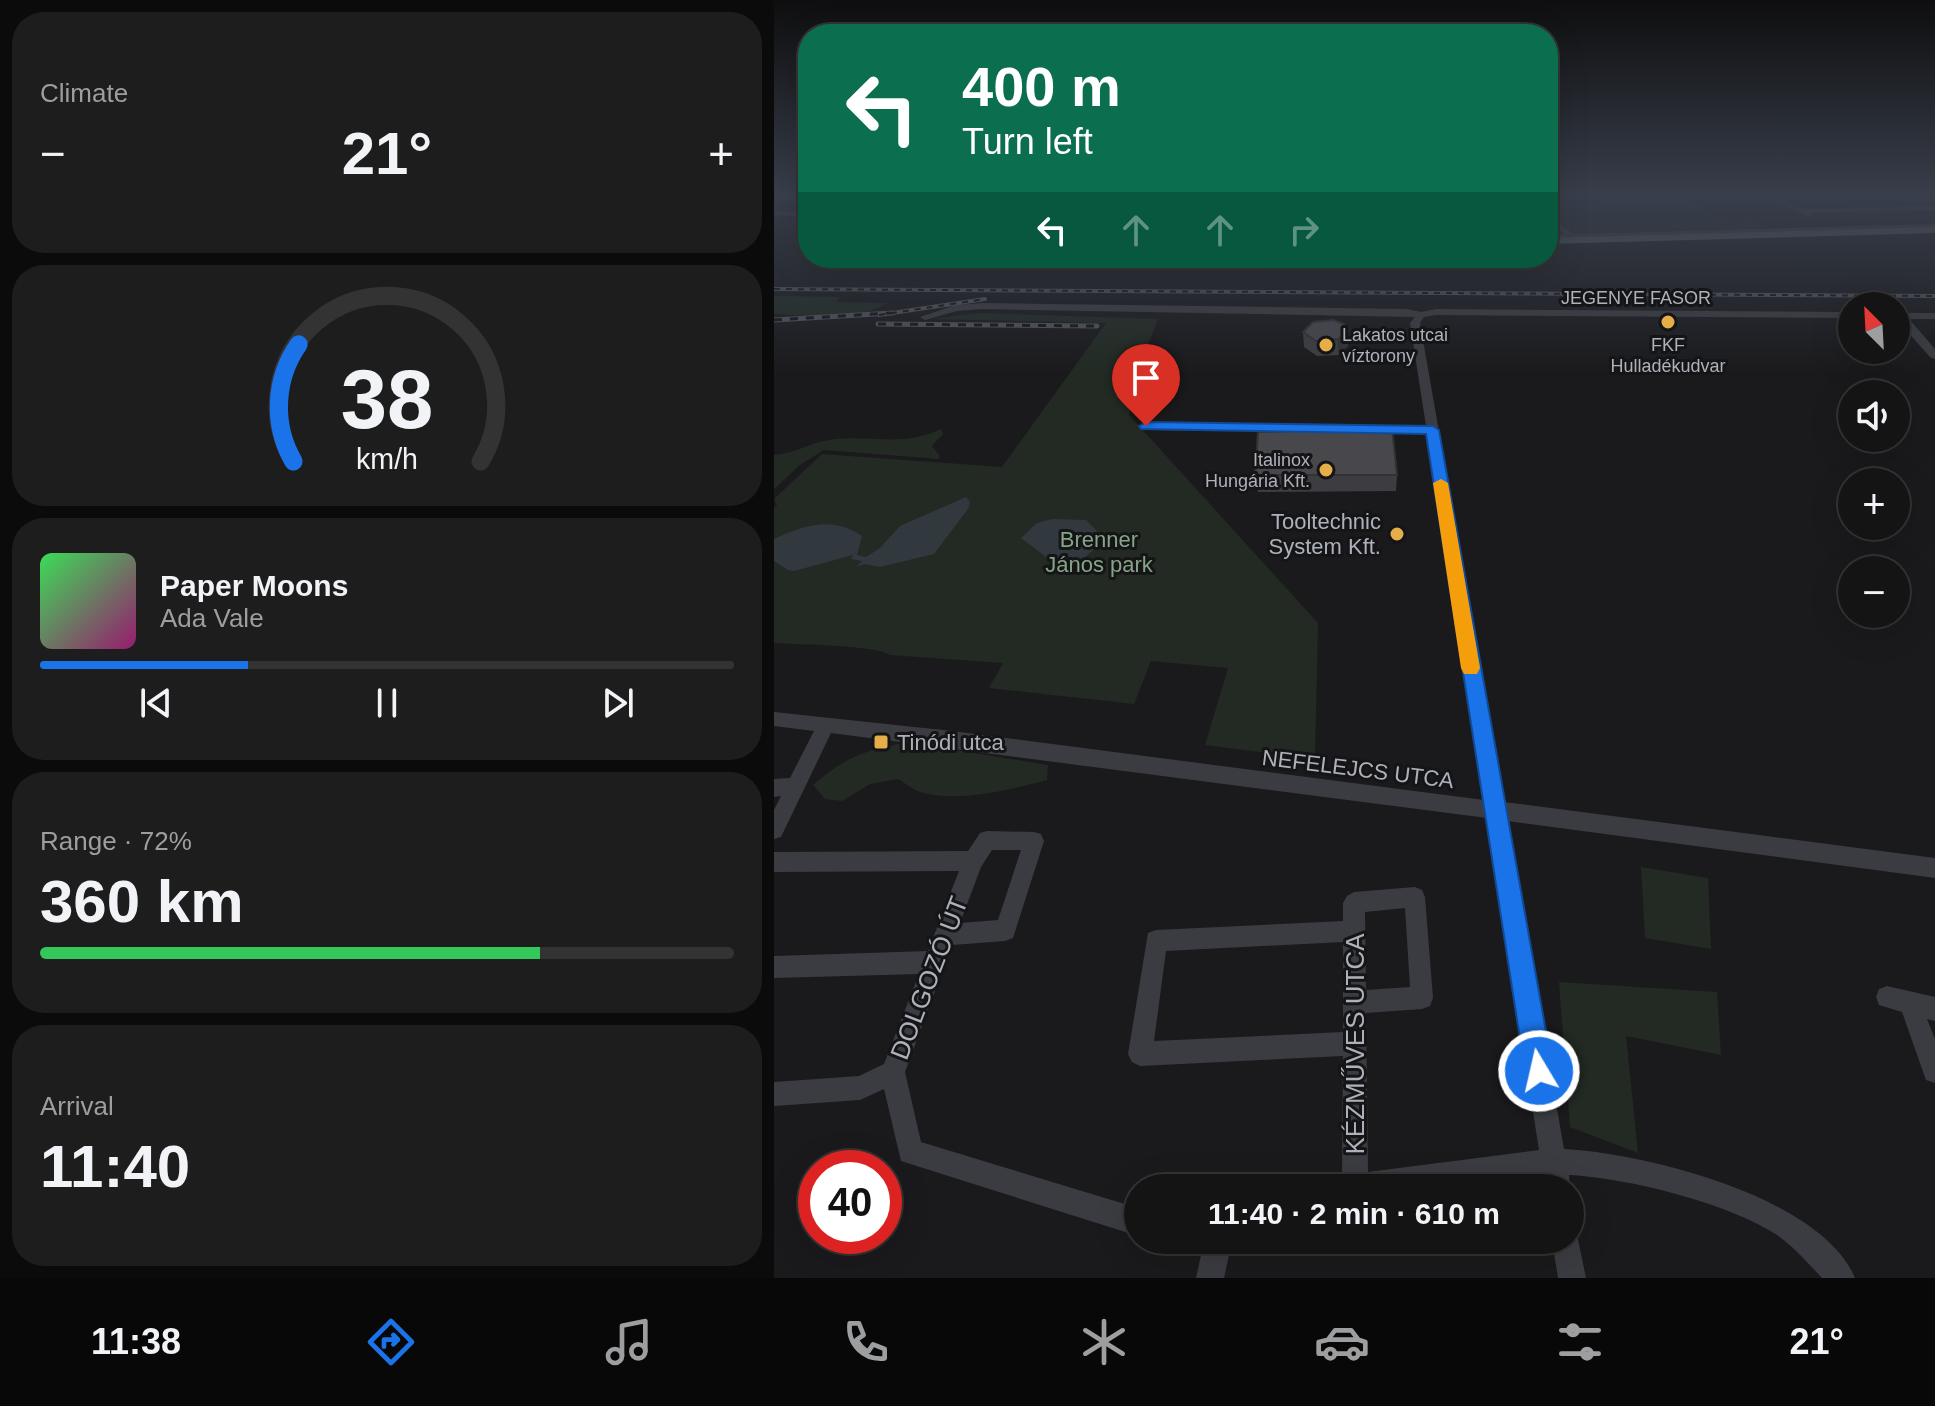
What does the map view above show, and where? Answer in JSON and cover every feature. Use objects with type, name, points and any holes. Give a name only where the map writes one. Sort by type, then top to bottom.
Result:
[{"type":"street","name":"JEGENYE FASOR","points":[[925,317],[982,306],[1406,312],[1421,315],[1445,312],[1838,315]]},
{"type":"street","points":[[1421,315],[1415,321],[1556,1174]]},
{"type":"street","points":[[1910,316],[1935,316]]},
{"type":"street","points":[[1910,329],[1935,356]]},
{"type":"street","points":[[1146,426],[1433,430]]},
{"type":"street","name":"NEFELEJCS UTCA","points":[[774,719],[1935,868]]},
{"type":"street","points":[[774,830],[827,724]]},
{"type":"street","points":[[774,788],[796,786]]},
{"type":"street","points":[[946,935],[1005,930],[1034,841],[987,840],[973,861]]},
{"type":"street","name":"DOLGOZÓ ÚT","points":[[774,862],[973,861],[893,1072],[910,1152],[1124,1218]]},
{"type":"street","name":"KÉZMŰVES UTCA","points":[[1352,1174],[1354,903],[1415,897],[1422,998],[1354,1002]]},
{"type":"street","points":[[1354,931],[1156,941],[1140,1054],[1355,1043]]},
{"type":"street","points":[[774,967],[935,962]]},
{"type":"street","points":[[1887,997],[1935,1009]]},
{"type":"street","points":[[1910,1003],[1935,1071]]},
{"type":"street","points":[[774,1094],[860,1088],[893,1072]]},
{"type":"street","points":[[1557,1174],[1574,1161],[1626,1170],[1759,1209],[1788,1226],[1841,1278]]},
{"type":"street","points":[[1210,1278],[1213,1254]]},
{"type":"street","points":[[1568,1254],[1572,1278]]},
{"type":"green space","points":[[774,296],[839,297],[836,302],[888,303],[847,315],[774,314]]},
{"type":"green space","name":"Brenner János park","points":[[978,313],[1158,319],[1136,375],[1129,415],[1318,623],[1315,759],[1205,745],[1228,668],[1151,661],[1134,704],[989,688],[1003,663],[890,655],[854,647],[774,643],[774,508],[777,505],[774,499],[822,454],[1002,467],[1106,323],[931,319]]},
{"type":"green space","points":[[941,429],[943,434],[932,446],[939,459],[824,450],[800,465],[774,489],[774,455],[829,440],[912,438]]},
{"type":"green space","points":[[898,744],[931,746],[1048,765],[1047,780],[984,794],[951,796],[920,792],[898,779],[870,784],[842,801],[825,799],[813,785],[852,758]]},
{"type":"green space","points":[[1641,867],[1708,878],[1711,949],[1645,938]]},
{"type":"green space","points":[[1559,982],[1717,992],[1721,1055],[1626,1036],[1638,1153],[1570,1127]]},
{"type":"shaded area","points":[[966,497],[970,502],[968,509],[934,554],[880,567],[864,564],[856,567],[862,561],[851,559],[853,555],[794,571],[774,561],[774,539],[808,527],[829,524],[862,536],[857,555],[866,557],[880,548],[900,526]]},
{"type":"shaded area","points":[[1052,519],[1086,520],[1097,531],[1099,545],[1084,558],[1061,565],[1053,562],[1021,538],[1037,523]]},
{"type":"building","points":[[1333,320],[1344,324],[1348,331],[1338,339],[1316,341],[1303,332],[1313,322]]},
{"type":"building","name":"Italinox Hungária Kft.","points":[[1392,428],[1397,475],[1255,475],[1258,432]]},
{"type":"railway","points":[[774,289],[1935,296]]},
{"type":"railway","points":[[879,315],[985,299]]},
{"type":"railway","points":[[774,320],[892,313]]},
{"type":"railway","points":[[878,324],[1097,326]]},
{"type":"slow traffic","points":[[1441,483],[1470,668]]},
{"type":"place","name":"FKF Hulladékudvar","points":[[1668,322]]},
{"type":"place","name":"Lakatos utcai víztorony","points":[[1326,345]]},
{"type":"place","name":"Italinox Hungária Kft.","points":[[1326,470]]},
{"type":"place","name":"Tooltechnic System Kft.","points":[[1397,534]]},
{"type":"place","name":"Tinódi utca","points":[[881,742]]},
{"type":"route","points":[[1146,426],[1433,430],[1461,615],[1539,1071]]}]
